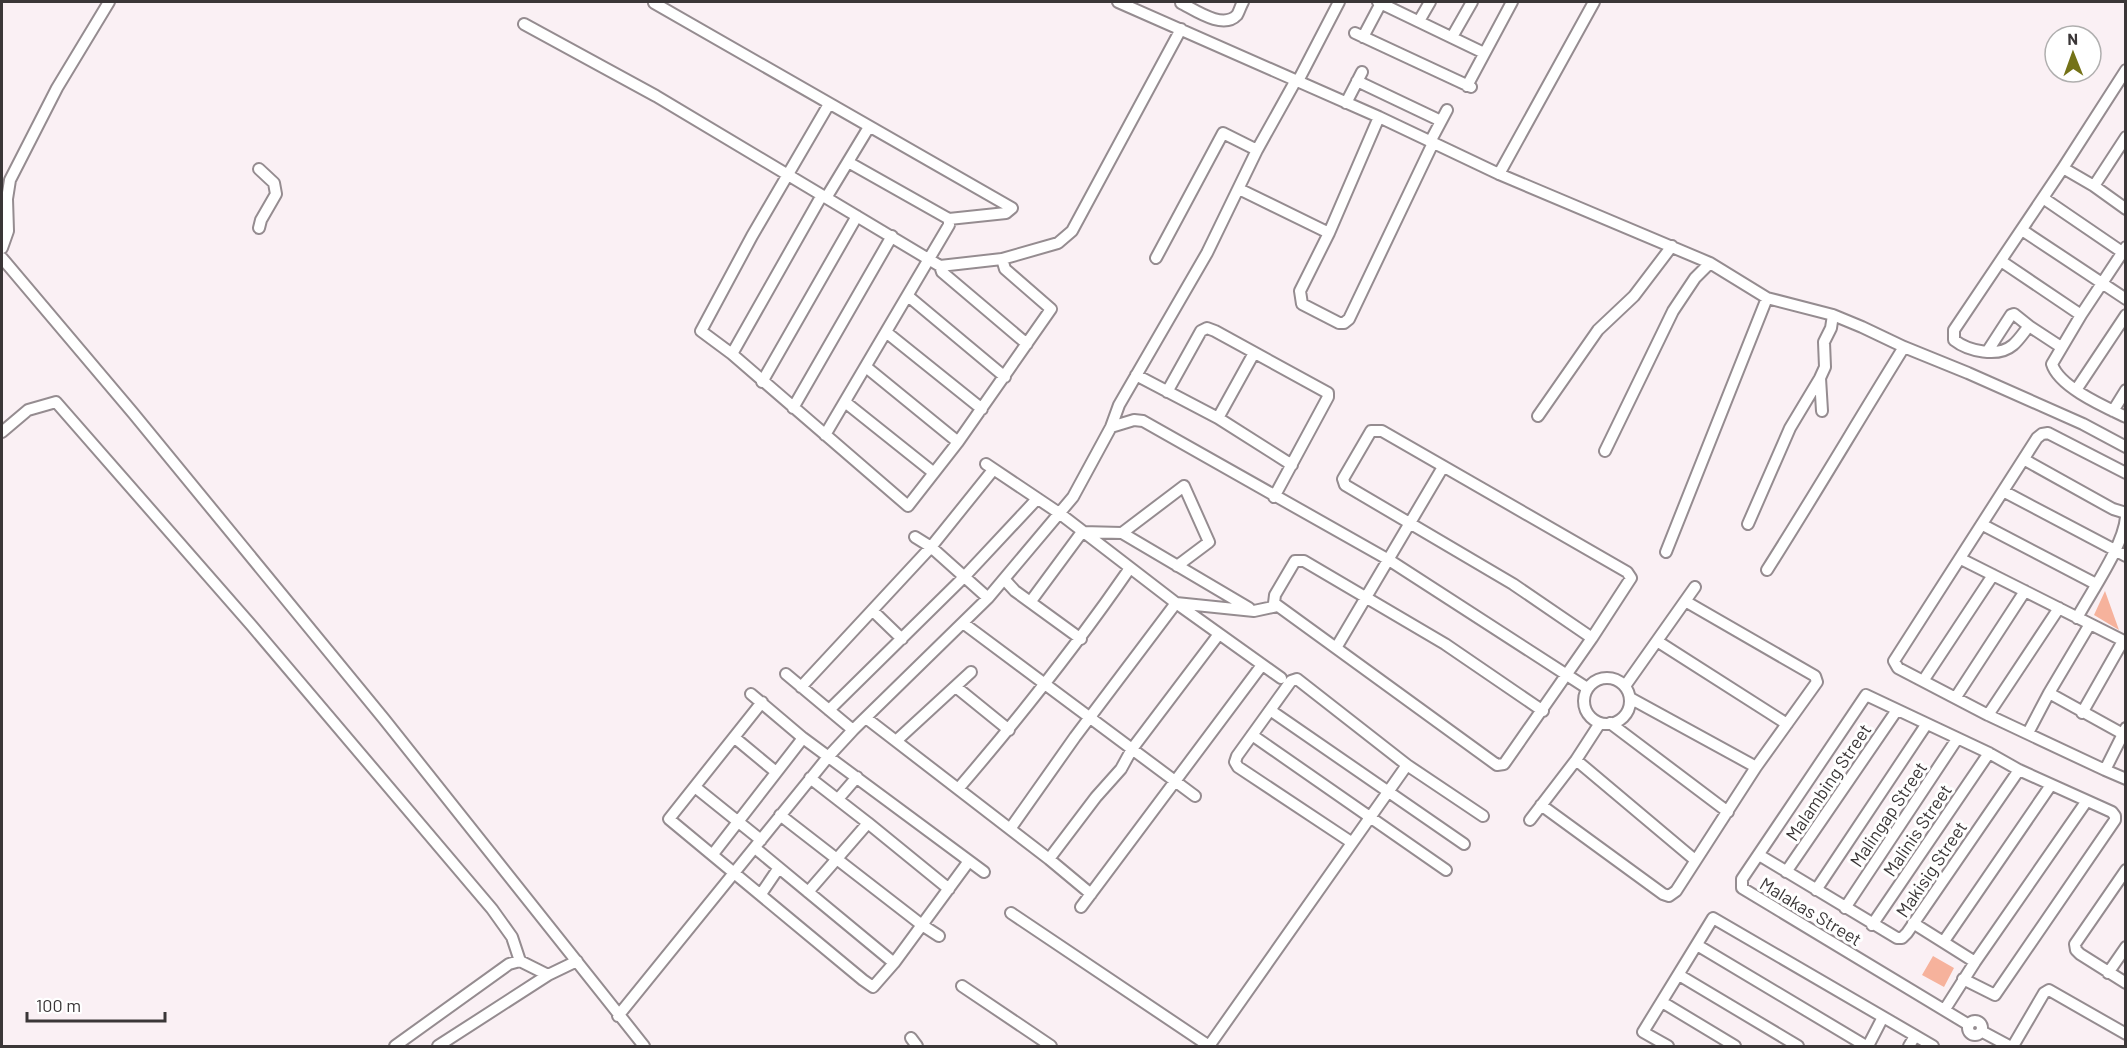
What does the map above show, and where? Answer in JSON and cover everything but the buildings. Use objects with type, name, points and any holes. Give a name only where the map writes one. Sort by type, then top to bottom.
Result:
[{"type":"street","points":[[2,248],[8,231],[7,198],[10,180],[57,88],[109,2]]},
{"type":"street","points":[[1118,2],[1379,117],[1499,174],[1710,263],[1767,298],[1833,315],[2073,419],[2126,447]]},
{"type":"street","points":[[1182,2],[1218,21],[1228,20],[1237,15],[1243,2]]},
{"type":"street","points":[[618,1016],[828,757],[988,598],[1082,483],[1111,427],[1119,405],[1207,253],[1257,150],[1340,2]]},
{"type":"street","points":[[1419,21],[1430,2]]},
{"type":"street","points":[[1452,37],[1472,2]]},
{"type":"street","points":[[1484,53],[1383,3],[1359,35],[1469,86],[1512,2]]},
{"type":"street","points":[[1499,174],[1594,2]]},
{"type":"street","points":[[654,3],[1012,208],[1006,213],[949,219],[848,162]]},
{"type":"street","points":[[525,24],[656,96],[930,259],[940,266],[942,272],[1028,344]]},
{"type":"street","points":[[940,266],[1002,260],[1058,243],[1072,231],[1181,29]]},
{"type":"street","points":[[2030,326],[2013,345],[2002,351],[1987,352],[1963,347],[1954,340],[1954,330],[2126,70]]},
{"type":"street","points":[[1346,103],[1359,77],[1441,121]]},
{"type":"street","points":[[829,104],[752,236],[701,331],[732,354],[908,506],[958,442],[1052,309],[1005,270],[1002,260]]},
{"type":"street","points":[[1379,117],[1329,233],[1300,291],[1302,304],[1344,323],[1349,320],[1447,110]]},
{"type":"street","points":[[732,354],[824,196],[869,127]]},
{"type":"street","points":[[1156,258],[1223,133],[1257,150]]},
{"type":"street","points":[[2094,186],[2126,137]]},
{"type":"street","points":[[2063,168],[2094,186],[2126,209]]},
{"type":"street","points":[[259,169],[274,183],[276,194],[259,228]]},
{"type":"street","points":[[1239,189],[1329,233]]},
{"type":"street","points":[[2043,198],[2124,249],[2052,364],[2055,372],[2076,390],[2126,417]]},
{"type":"street","points":[[762,382],[857,216]]},
{"type":"street","points":[[825,435],[930,259],[949,225],[949,219]]},
{"type":"street","points":[[2022,230],[2126,299]]},
{"type":"street","points":[[793,408],[891,236]]},
{"type":"street","points":[[1538,416],[1598,330],[1634,296],[1672,246]]},
{"type":"street","points":[[2,258],[133,413],[440,788],[644,1047]]},
{"type":"street","points":[[2001,261],[2081,315]]},
{"type":"street","points":[[1605,451],[1673,311],[1695,278],[1710,263]]},
{"type":"street","points":[[908,296],[1005,377]]},
{"type":"street","points":[[1666,552],[1767,298]]},
{"type":"street","points":[[1987,352],[2011,315],[2014,314],[2061,347]]},
{"type":"street","points":[[1748,524],[1790,428],[1825,367],[1824,342],[1831,328],[1833,315]]},
{"type":"street","points":[[2076,390],[2126,315]]},
{"type":"street","points":[[1167,392],[1201,331],[1206,328],[1328,393],[1328,397],[1274,496]]},
{"type":"street","points":[[886,332],[982,409]]},
{"type":"street","points":[[1767,570],[1830,471],[1904,347]]},
{"type":"street","points":[[1218,418],[1254,353]]},
{"type":"street","points":[[866,367],[958,442]]},
{"type":"street","points":[[1136,375],[1218,418],[1292,465]]},
{"type":"street","points":[[1820,378],[1822,411]]},
{"type":"street","points":[[2113,411],[2126,390]]},
{"type":"street","points":[[2,432],[28,410],[56,402],[259,635],[492,909],[512,937],[520,962]]},
{"type":"street","points":[[845,402],[934,473]]},
{"type":"street","points":[[1111,427],[1134,420],[1143,420],[1389,560],[1587,688]]},
{"type":"street","points":[[1542,711],[1445,644],[1301,560],[1295,561],[1275,595],[1274,603],[1497,765],[1504,764],[1542,711],[1593,638],[1631,578],[1627,572],[1382,431],[1371,431],[1343,478],[1345,485],[1409,525],[1513,584],[1593,638]]},
{"type":"street","points":[[2126,473],[2048,433],[2037,438],[1983,525],[1894,659],[1898,668],[1988,715],[2126,779]]},
{"type":"street","points":[[2025,460],[2126,515],[2124,528],[2115,550],[2077,618]]},
{"type":"street","points":[[1336,648],[1443,466]]},
{"type":"street","points":[[801,687],[931,547],[989,467],[1059,513],[1176,603],[1281,678]]},
{"type":"street","points":[[1122,533],[1184,486],[1209,542],[1177,566]]},
{"type":"street","points":[[2004,491],[2126,556]]},
{"type":"street","points":[[829,710],[964,577],[1037,499]]},
{"type":"street","points":[[1983,525],[2096,584]]},
{"type":"street","points":[[1082,532],[1122,533],[1254,611]]},
{"type":"street","points":[[1031,601],[1082,532]]},
{"type":"street","points":[[915,537],[931,547],[988,598]]},
{"type":"street","points":[[1961,559],[2124,641],[2082,713]]},
{"type":"street","points":[[958,789],[1046,684],[1081,639],[1130,568]]},
{"type":"street","points":[[1923,681],[1993,575]]},
{"type":"street","points":[[1004,579],[1015,591],[1081,639]]},
{"type":"street","points":[[1625,686],[1695,587]]},
{"type":"street","points":[[1956,697],[2025,591]]},
{"type":"street","points":[[1541,806],[1669,896],[1676,891],[1756,767],[1817,682],[1815,676],[1685,601]]},
{"type":"street","points":[[1176,603],[1254,611],[1277,606]]},
{"type":"street","points":[[1010,829],[1089,717],[1176,603]]},
{"type":"street","points":[[1988,715],[2059,608]]},
{"type":"street","points":[[873,611],[902,639]]},
{"type":"street","points":[[963,622],[1195,796]]},
{"type":"street","points":[[2028,733],[2090,624]]},
{"type":"street","points":[[1049,859],[1096,797],[1121,769],[1132,749],[1219,634]]},
{"type":"street","points":[[1657,641],[1787,724]]},
{"type":"street","points":[[1080,907],[1262,666]]},
{"type":"street","points":[[896,741],[971,672]]},
{"type":"street","points":[[786,674],[853,730]]},
{"type":"street","points":[[1530,820],[1605,723],[1623,717],[1627,712],[1630,698],[1625,686],[1612,678],[1605,678],[1598,679],[1587,688],[1584,695],[1585,709],[1594,720],[1605,723],[1728,812]]},
{"type":"street","points":[[1351,842],[1238,767],[1236,762],[1237,756],[1291,681],[1297,679],[1407,765],[1483,816]]},
{"type":"street","points":[[956,687],[1009,730]]},
{"type":"street","points":[[2049,693],[2082,713],[2124,731],[2105,770]]},
{"type":"street","points":[[751,694],[803,738],[984,872]]},
{"type":"street","name":"Malakas Street","points":[[1897,710],[1866,695],[1742,879],[1742,888],[1945,1009],[1969,1025],[1970,1033],[1978,1034],[1981,1031],[2011,1047]]},
{"type":"street","points":[[1630,698],[1756,767]]},
{"type":"street","points":[[762,702],[669,819],[873,987],[894,963],[969,861]]},
{"type":"street","points":[[1270,710],[1464,844]]},
{"type":"street","points":[[1897,710],[2086,802],[2112,812],[2115,816],[2115,820],[1995,995],[1963,979]]},
{"type":"street","name":"Malambing Street","points":[[1786,872],[1897,710]]},
{"type":"street","points":[[867,718],[1091,894]]},
{"type":"street","points":[[1816,890],[1926,725]]},
{"type":"street","points":[[1252,735],[1446,870]]},
{"type":"street","points":[[735,738],[776,772]]},
{"type":"street","points":[[713,855],[803,738]]},
{"type":"street","name":"Malingap Street","points":[[1845,908],[1957,739]]},
{"type":"street","name":"Malinis Street","points":[[1872,924],[1989,753]]},
{"type":"street","points":[[1576,760],[1695,860]]},
{"type":"street","points":[[1011,913],[1209,1046],[1407,765]]},
{"type":"street","name":"Makisig Street","points":[[1760,855],[1872,924],[1897,938],[1902,938],[2019,770]]},
{"type":"street","points":[[838,799],[857,777]]},
{"type":"street","points":[[810,778],[949,889]]},
{"type":"street","points":[[1944,941],[2051,785]]},
{"type":"street","points":[[695,787],[739,822],[778,869],[894,963]]},
{"type":"street","points":[[1945,1009],[1963,979],[2086,802]]},
{"type":"street","points":[[780,815],[939,936]]},
{"type":"street","points":[[808,892],[868,823]]},
{"type":"street","points":[[761,894],[778,869]]},
{"type":"street","points":[[2126,870],[2075,944],[2080,954],[2126,983]]},
{"type":"street","points":[[1668,1047],[1643,1032],[1713,918],[1933,1047]]},
{"type":"street","points":[[1913,924],[1975,962]]},
{"type":"street","points":[[1697,945],[1867,1047],[1883,1017]]},
{"type":"street","points":[[2108,973],[2126,947]]},
{"type":"street","points":[[438,1047],[548,975],[577,961]]},
{"type":"street","points":[[395,1047],[509,964],[520,962],[548,975]]},
{"type":"street","points":[[1679,975],[1798,1047]]},
{"type":"street","points":[[962,986],[1051,1047]]},
{"type":"street","points":[[2011,1047],[2044,993],[2049,990],[2126,1034]]},
{"type":"street","points":[[1662,1002],[1735,1047]]},
{"type":"street","points":[[1909,1047],[1915,1036]]},
{"type":"shaded area","points":[[2105,591],[2119,630],[2094,615]]},
{"type":"shaded area","points":[[1933,956],[1954,968],[1944,987],[1922,975]]}]
